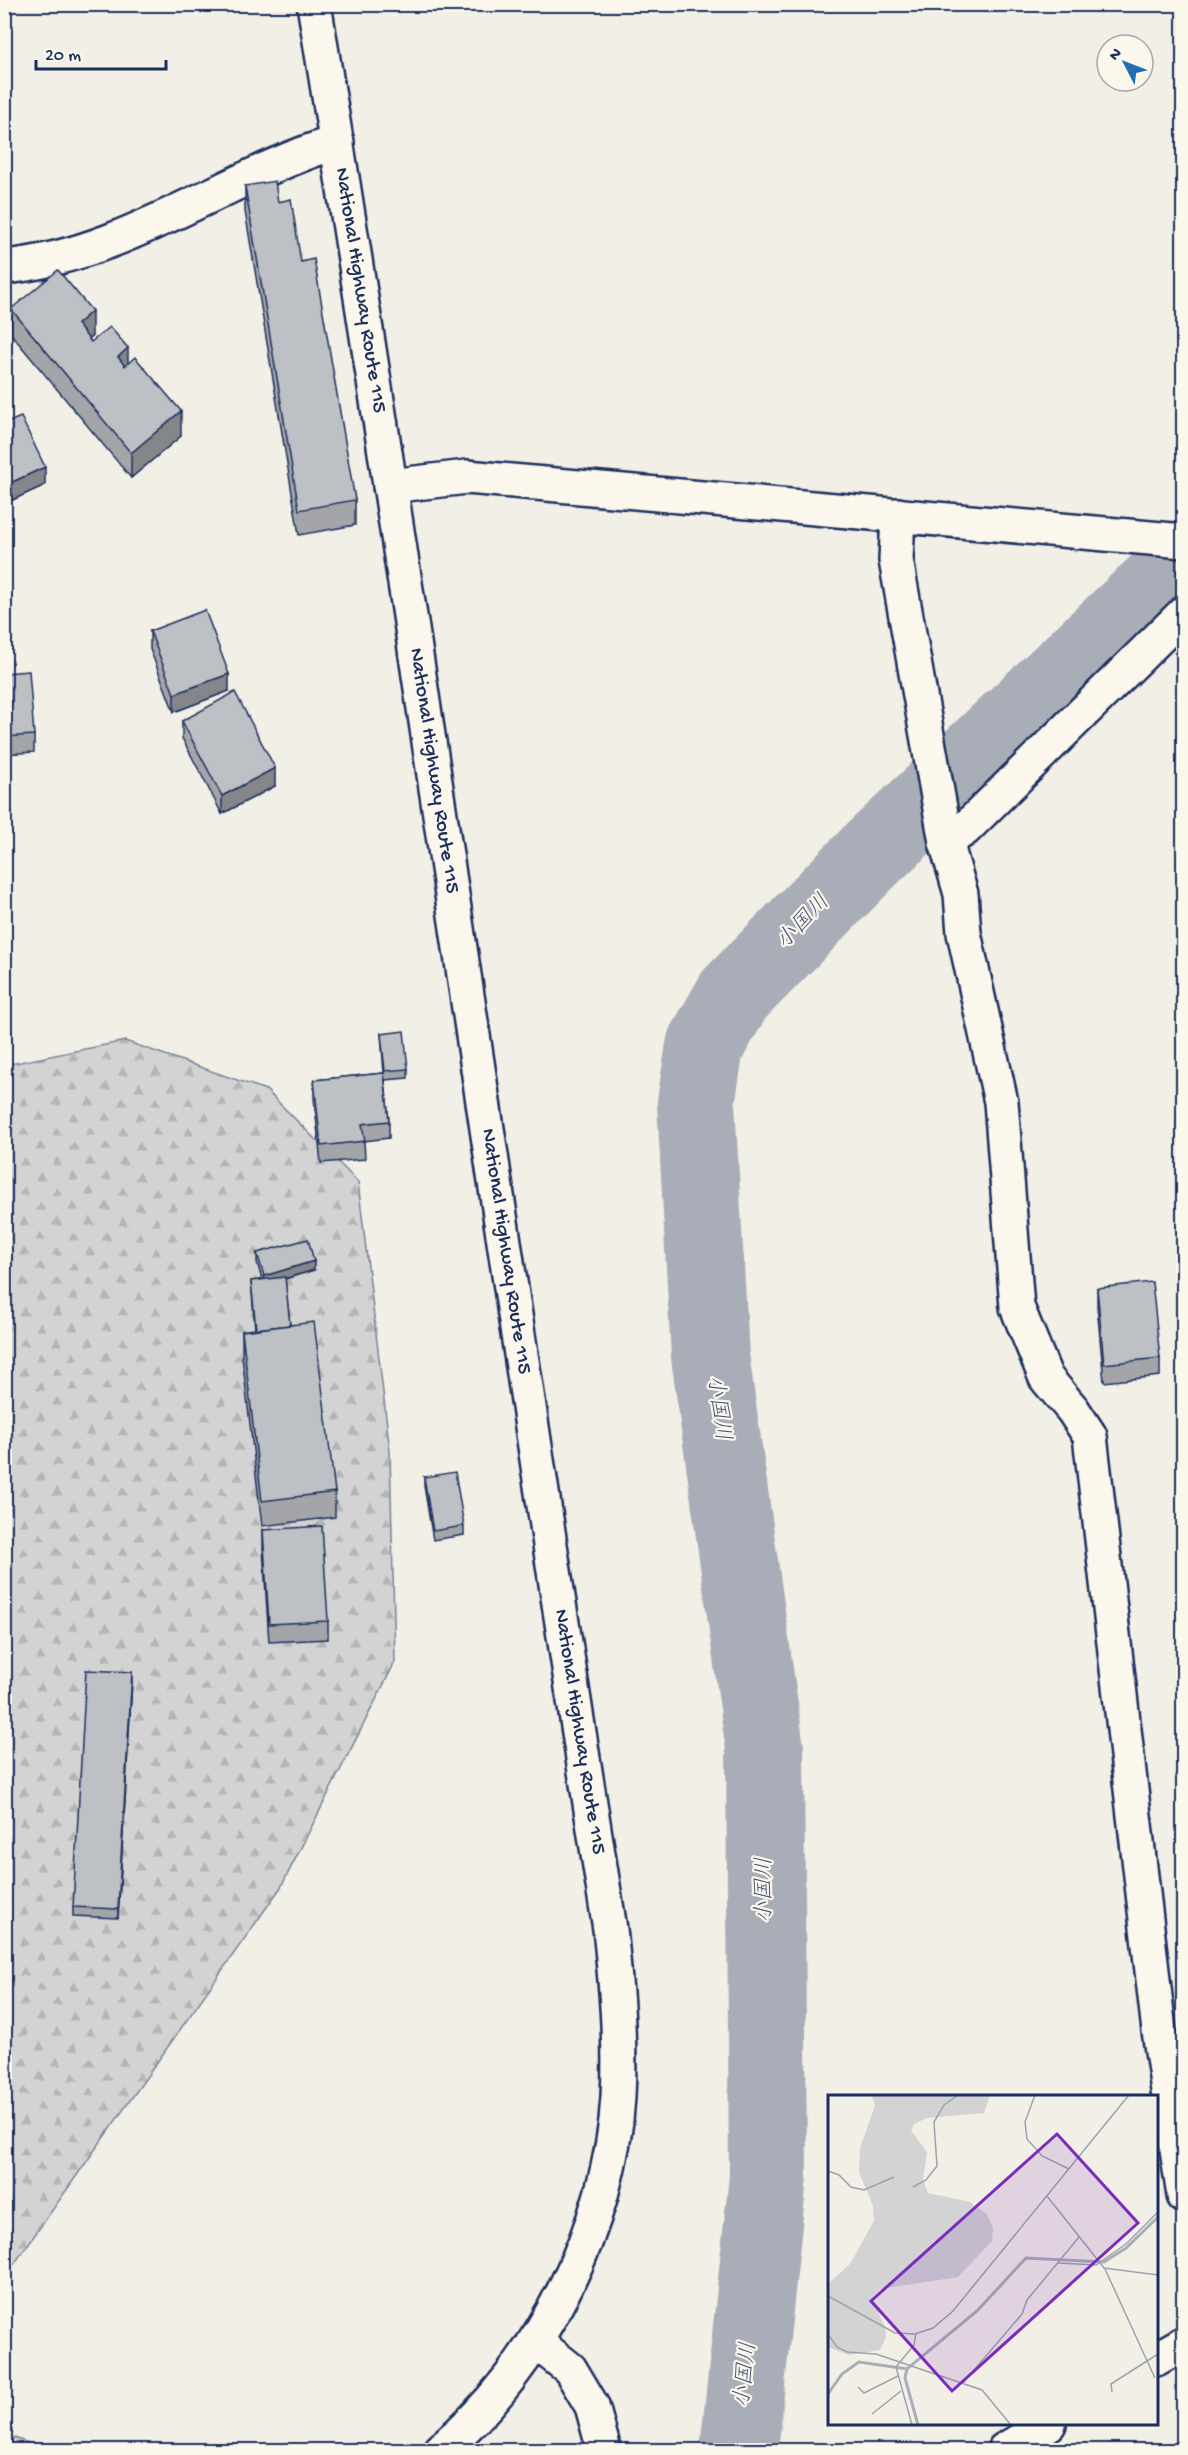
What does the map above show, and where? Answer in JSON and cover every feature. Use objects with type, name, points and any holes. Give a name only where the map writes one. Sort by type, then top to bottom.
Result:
[{"type":"main road","name":"National Highway Route 115","points":[[314,4],[390,486],[472,1044],[610,1929],[619,2025],[618,2099],[607,2178],[576,2265],[535,2341],[490,2401],[440,2451]]},
{"type":"main road","points":[[4,267],[67,257],[132,231],[303,153],[337,142]]},
{"type":"main road","points":[[390,486],[467,477],[1184,541]]},
{"type":"main road","points":[[898,515],[896,560],[946,842],[961,894],[964,933],[1000,1102],[1017,1307],[1046,1378],[1073,1410],[1090,1436],[1159,2031],[1184,2196]]},
{"type":"main road","points":[[946,842],[965,829],[1184,613]]},
{"type":"main road","points":[[535,2341],[570,2369],[592,2406],[604,2451]]},
{"type":"main road","points":[[1158,2358],[1184,2343]]},
{"type":"main road","points":[[1004,2451],[1047,2425]]},
{"type":"green space","points":[[125,1041],[266,1090],[358,1182],[390,1451],[395,1662],[281,1887],[5,2277],[5,1065]]},
{"type":"green space","points":[[5,2435],[50,2450],[5,2450]]},
{"type":"building","points":[[275,181],[278,202],[291,199],[301,262],[314,259],[355,500],[299,510],[245,186]]},
{"type":"building","points":[[58,270],[92,311],[77,324],[91,342],[110,327],[128,348],[118,357],[125,366],[135,357],[181,411],[131,453],[11,309]]},
{"type":"building","points":[[21,417],[45,467],[8,484],[4,477],[4,424]]},
{"type":"building","points":[[205,610],[229,674],[174,694],[150,631]]},
{"type":"building","points":[[29,671],[34,735],[4,737],[4,673]]},
{"type":"building","points":[[235,692],[275,768],[222,796],[182,721]]},
{"type":"building","points":[[404,1031],[408,1069],[385,1071],[381,1034]]},
{"type":"building","points":[[384,1073],[389,1121],[362,1124],[365,1141],[321,1146],[314,1080]]},
{"type":"building","points":[[308,1239],[314,1261],[264,1276],[257,1253]]},
{"type":"building","points":[[285,1277],[290,1325],[256,1329],[251,1281]]},
{"type":"building","points":[[1152,1282],[1160,1358],[1104,1364],[1097,1288]]},
{"type":"building","points":[[314,1322],[335,1492],[262,1501],[242,1331]]},
{"type":"building","points":[[455,1472],[464,1526],[433,1531],[424,1477]]},
{"type":"building","points":[[322,1526],[328,1621],[269,1624],[263,1530]]},
{"type":"building","points":[[86,1670],[132,1672],[118,1909],[73,1907]]},
{"type":"waterway","name":"小国川","points":[[739,2450],[768,2177],[765,1749],[710,1356],[696,1103],[705,1046],[734,995],[870,856],[1184,560]]}]
